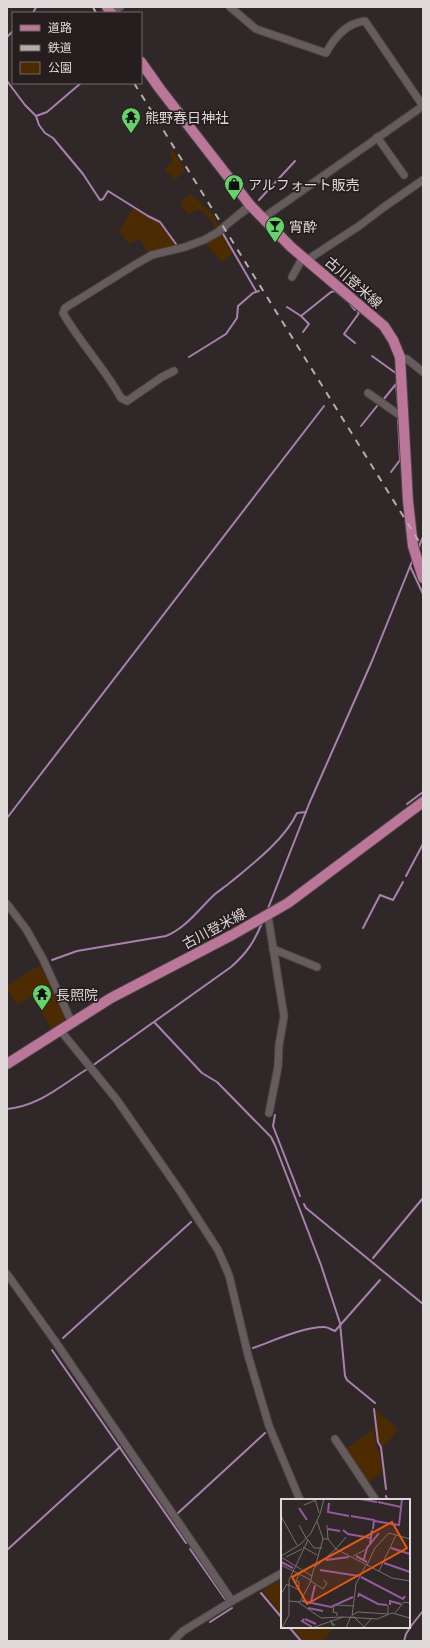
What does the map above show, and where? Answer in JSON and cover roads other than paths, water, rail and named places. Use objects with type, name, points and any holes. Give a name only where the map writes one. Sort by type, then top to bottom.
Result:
[{"type":"main road","name":"古川登米線","points":[[142,63],[160,89],[250,205],[305,258],[384,326],[393,340],[400,357],[408,501],[413,546],[418,567],[423,578]]},
{"type":"main road","name":"古川登米線","points":[[7,1064],[140,982],[265,917],[304,892],[423,802]]},
{"type":"street","points":[[109,11],[120,7]]},
{"type":"street","points":[[230,7],[256,29],[326,53],[332,42],[340,34],[358,22],[365,21],[423,106],[263,218]]},
{"type":"street","points":[[377,137],[404,175]]},
{"type":"street","points":[[292,277],[305,258],[359,226],[423,180]]},
{"type":"street","points":[[174,371],[162,377],[127,401],[123,400],[120,398],[104,371],[72,329],[63,313],[65,308],[141,260],[152,255],[185,247],[204,240],[218,232],[250,205]]},
{"type":"street","points":[[400,357],[407,358],[423,372]]},
{"type":"street","points":[[368,392],[398,414],[404,414]]},
{"type":"street","points":[[7,904],[26,929],[43,959],[72,1023]]},
{"type":"street","points":[[265,917],[284,1006],[278,1067],[269,1113]]},
{"type":"street","points":[[273,949],[317,968]]},
{"type":"street","points":[[60,1030],[117,1100],[171,1178],[218,1250],[229,1275],[248,1355],[269,1426],[300,1499]]},
{"type":"street","points":[[7,1274],[55,1341],[232,1601]]},
{"type":"street","points":[[335,1439],[375,1498],[374,1499]]},
{"type":"street","points":[[173,1641],[183,1631],[281,1574]]},
{"type":"waterway","points":[[34,12],[36,7]]},
{"type":"waterway","points":[[7,37],[12,32]]},
{"type":"waterway","points":[[7,81],[25,105],[36,116],[39,125],[45,133],[53,138],[83,174],[100,200],[103,199],[108,191],[160,222],[176,244]]},
{"type":"waterway","points":[[36,116],[47,112],[80,84]]},
{"type":"waterway","points":[[259,200],[295,161]]},
{"type":"waterway","points":[[236,221],[248,212]]},
{"type":"waterway","points":[[222,232],[256,291]]},
{"type":"waterway","points":[[189,357],[226,334],[237,318],[238,306],[253,293],[259,291]]},
{"type":"waterway","points":[[301,316],[331,292],[335,291],[347,301]]},
{"type":"waterway","points":[[350,304],[355,310]]},
{"type":"waterway","points":[[287,307],[301,316],[309,324],[303,332]]},
{"type":"waterway","points":[[355,343],[344,334],[359,313],[358,312]]},
{"type":"waterway","points":[[372,356],[397,374]]},
{"type":"waterway","points":[[383,400],[396,384],[398,406]]},
{"type":"waterway","points":[[7,818],[324,406]]},
{"type":"waterway","points":[[361,426],[377,406]]},
{"type":"waterway","points":[[391,472],[400,460],[398,418]]},
{"type":"waterway","points":[[418,549],[423,537]]},
{"type":"waterway","points":[[267,911],[309,804],[372,661],[413,559]]},
{"type":"waterway","points":[[410,566],[423,594]]},
{"type":"waterway","points":[[407,804],[423,792]]},
{"type":"waterway","points":[[52,960],[77,951],[166,936],[173,933],[192,918],[215,894],[268,850],[285,832],[297,813],[306,812]]},
{"type":"waterway","points":[[406,876],[423,844]]},
{"type":"waterway","points":[[363,928],[380,895],[393,900],[403,882]]},
{"type":"waterway","points":[[92,1066],[231,967],[250,947],[262,923]]},
{"type":"waterway","points":[[155,1023],[202,1073],[217,1082],[271,1137],[321,1265],[340,1323],[345,1376],[347,1380],[375,1403]]},
{"type":"waterway","points":[[7,1109],[30,1104],[50,1094],[89,1068]]},
{"type":"waterway","points":[[275,1115],[273,1126],[300,1196]]},
{"type":"waterway","points":[[373,1258],[423,1198]]},
{"type":"waterway","points":[[304,1204],[306,1208],[423,1304]]},
{"type":"waterway","points":[[63,1338],[191,1222]]},
{"type":"waterway","points":[[253,1348],[307,1329],[324,1327],[335,1331],[380,1280]]},
{"type":"waterway","points":[[52,1350],[186,1543]]},
{"type":"waterway","points":[[374,1409],[378,1442],[381,1447],[386,1489]]},
{"type":"waterway","points":[[178,1513],[265,1433]]},
{"type":"waterway","points":[[7,1550],[120,1447]]},
{"type":"waterway","points":[[190,1549],[225,1599]]},
{"type":"waterway","points":[[261,1593],[281,1617]]},
{"type":"waterway","points":[[210,1622],[232,1608]]},
{"type":"waterway","points":[[411,1626],[423,1611]]},
{"type":"waterway","points":[[410,1623],[410,1628]]},
{"type":"waterway","points":[[290,1628],[301,1641]]},
{"type":"waterway","points":[[404,1641],[410,1628]]},
{"type":"railway","points":[[93,7],[96,12]]},
{"type":"railway","points":[[135,84],[423,548]]},
{"type":"place","name":"熊野春日神社","points":[[131,134]]},
{"type":"place","name":"アルフォート販売","points":[[234,201]]},
{"type":"place","name":"宵酔","points":[[275,243]]},
{"type":"place","name":"長照院","points":[[42,1011]]}]
